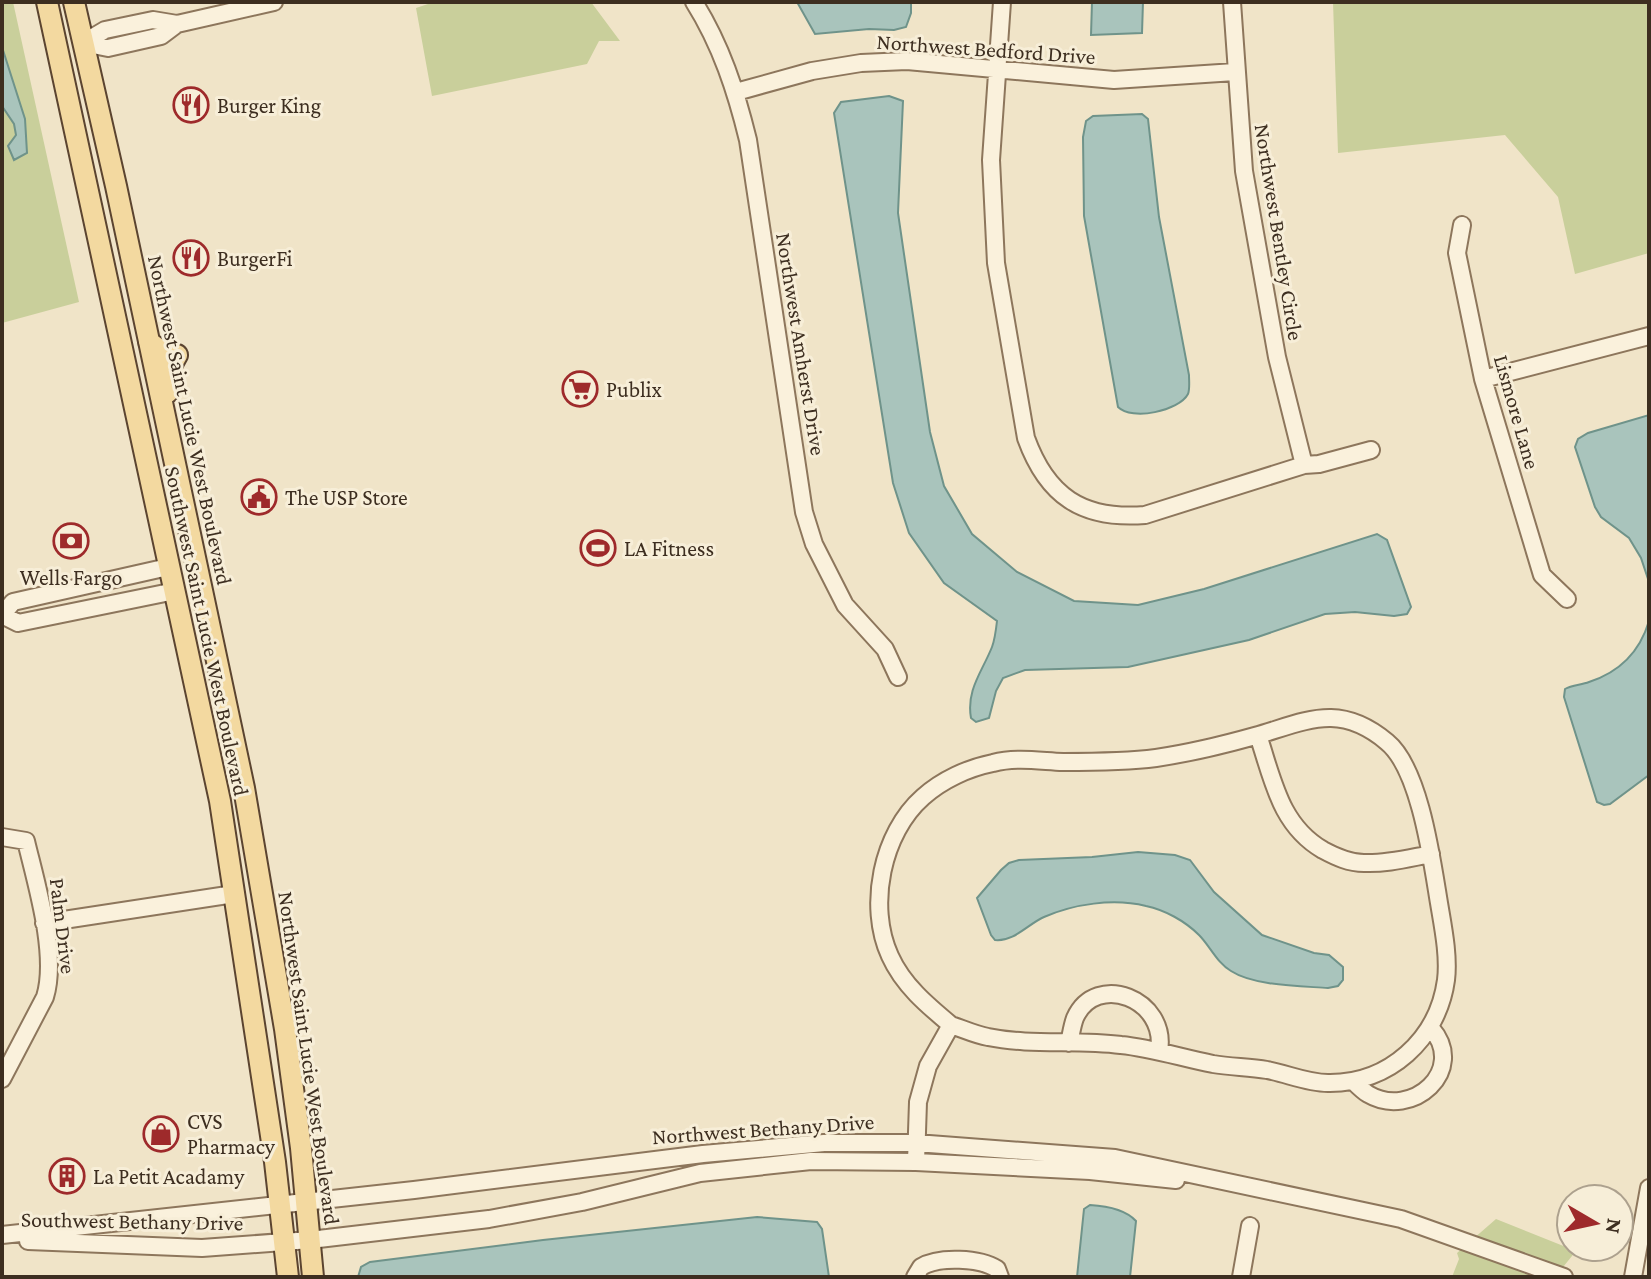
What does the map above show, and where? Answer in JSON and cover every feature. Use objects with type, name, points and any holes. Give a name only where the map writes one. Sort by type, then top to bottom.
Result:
[{"type":"main road","name":"Southwest Saint Lucie West Boulevard","points":[[47,2],[220,801],[288,1277]]},
{"type":"main road","points":[[57,2],[63,29],[69,39],[83,43]]},
{"type":"main road","name":"Northwest Saint Lucie West Boulevard","points":[[74,2],[244,788],[286,1038],[313,1277]]},
{"type":"main road","points":[[137,421],[152,442],[176,547],[199,575]]},
{"type":"main road","points":[[168,567],[191,586],[215,654]]},
{"type":"main road","points":[[209,748],[223,780],[242,865],[251,885],[263,898]]},
{"type":"main road","points":[[234,894],[252,906],[276,976]]},
{"type":"street","points":[[83,43],[105,30],[153,20],[177,24],[274,2]]},
{"type":"street","name":"Northwest Amherst Drive","points":[[694,2],[714,38],[736,92],[748,140],[804,512],[814,544],[839,594],[885,649],[898,677]]},
{"type":"street","points":[[1002,2],[991,160],[996,263],[1026,438],[1035,463],[1046,480],[1063,498],[1092,512],[1119,517],[1145,515],[1304,465],[1371,450]]},
{"type":"street","name":"Northwest Bentley Circle","points":[[1232,2],[1244,171],[1274,342],[1304,465]]},
{"type":"street","name":"Northwest Bedford Drive","points":[[736,92],[812,71],[861,63],[907,61],[1114,80],[1235,72]]},
{"type":"street","name":"Lismore Lane","points":[[1462,225],[1457,253],[1483,379],[1542,575],[1567,599]]},
{"type":"street","points":[[1483,379],[1649,336]]},
{"type":"street","points":[[168,567],[13,602],[2,615],[18,623],[175,591]]},
{"type":"street","points":[[119,578],[124,601]]},
{"type":"street","points":[[48,594],[52,616]]},
{"type":"street","points":[[1324,717],[1348,719],[1376,733],[1394,748],[1411,779],[1431,854],[1444,934],[1447,977],[1431,1028],[1416,1048],[1385,1070],[1354,1082],[1306,1081],[1268,1070],[1216,1065],[1119,1044],[987,1037],[951,1025],[915,994],[890,957],[880,928],[879,901],[883,870],[892,841],[906,816],[922,797],[949,779],[994,762],[1132,760],[1203,750],[1258,735],[1302,720],[1324,717]]},
{"type":"street","points":[[1258,735],[1280,801],[1294,827],[1311,843],[1340,859],[1361,864],[1387,863],[1431,854]]},
{"type":"street","name":"Palm Drive","points":[[2,837],[26,841],[44,923],[49,983],[45,997],[2,1079]]},
{"type":"street","points":[[44,923],[234,894]]},
{"type":"street","points":[[1069,1043],[1075,1018],[1086,1005],[1102,996],[1119,995],[1142,1004],[1154,1017],[1160,1034],[1159,1051]]},
{"type":"street","points":[[916,1162],[918,1102],[928,1066],[951,1025]]},
{"type":"street","points":[[1354,1082],[1369,1095],[1381,1098],[1398,1101],[1417,1097],[1440,1074],[1444,1058],[1441,1039],[1431,1028]]},
{"type":"street","name":"Northwest Bethany Drive","points":[[306,1201],[719,1152],[824,1143],[916,1143],[1115,1158],[1401,1219],[1564,1277]]},
{"type":"street","name":"Northwest Bethany Drive","points":[[310,1240],[489,1219],[582,1202],[700,1173],[811,1161],[916,1162],[1090,1171],[1270,1192]]},
{"type":"street","points":[[1633,1277],[1649,1188]]},
{"type":"street","name":"Southwest Bethany Drive","points":[[2,1235],[306,1201]]},
{"type":"street","points":[[1241,1277],[1250,1226]]},
{"type":"street","name":"Southwest Bethany Drive","points":[[2,1241],[202,1248],[310,1240]]},
{"type":"street","points":[[915,1277],[921,1267],[936,1261],[986,1264],[997,1269],[1000,1277]]},
{"type":"green space","points":[[2,2],[13,2],[79,302],[2,323]]},
{"type":"green space","points":[[434,2],[591,2],[620,41],[599,41],[587,64],[432,96],[416,8]]},
{"type":"green space","points":[[1333,2],[1649,2],[1649,253],[1575,274],[1558,197],[1505,135],[1338,153]]},
{"type":"green space","points":[[1496,1219],[1555,1243],[1555,1263],[1566,1263],[1555,1277],[1452,1277],[1459,1259],[1457,1253]]},
{"type":"water","points":[[797,2],[911,2],[911,13],[906,27],[894,30],[815,34]]},
{"type":"water","points":[[1092,2],[1143,2],[1142,33],[1091,35]]},
{"type":"water","points":[[2,47],[25,119],[27,153],[14,160],[8,146],[16,135],[14,124],[2,106]]},
{"type":"water","points":[[889,96],[903,101],[898,213],[930,432],[944,486],[972,534],[1017,572],[1074,601],[1138,605],[1204,589],[1377,534],[1387,540],[1411,607],[1407,614],[1325,614],[1249,640],[1128,667],[1025,670],[1003,678],[989,718],[976,722],[971,718],[973,690],[992,647],[997,621],[944,583],[909,533],[893,483],[834,113],[841,102]]},
{"type":"water","points":[[1142,114],[1148,119],[1159,217],[1189,375],[1188,394],[1183,400],[1166,409],[1144,414],[1118,407],[1084,216],[1083,137],[1086,121],[1093,116]]},
{"type":"water","points":[[1649,415],[1649,582],[1641,558],[1629,538],[1601,517],[1595,507],[1575,447],[1578,439],[1588,433]]},
{"type":"water","points":[[1649,621],[1649,775],[1610,804],[1604,805],[1597,802],[1564,697],[1565,689],[1600,678],[1619,666],[1640,642]]},
{"type":"water","points":[[1138,852],[1175,855],[1190,860],[1214,892],[1262,935],[1329,955],[1343,967],[1343,980],[1338,986],[1328,988],[1252,980],[1222,964],[1199,935],[1181,921],[1160,910],[1133,904],[1081,906],[1044,917],[1002,940],[995,940],[991,935],[977,898],[1009,863]]},
{"type":"water","points":[[1090,1205],[1115,1209],[1136,1221],[1130,1277],[1077,1277],[1084,1209]]},
{"type":"water","points":[[757,1217],[817,1222],[822,1229],[829,1277],[358,1277],[361,1267],[370,1262]]},
{"type":"place","name":"Burger King","points":[[191,105]]},
{"type":"place","name":"BurgerFi","points":[[191,258]]},
{"type":"place","name":"Publix","points":[[580,389]]},
{"type":"place","name":"The USP Store","points":[[259,497]]},
{"type":"place","name":"Wells Fargo","points":[[71,541]]},
{"type":"place","name":"LA Fitness","points":[[598,548]]},
{"type":"place","name":"CVS Pharmacy","points":[[161,1134]]},
{"type":"place","name":"La Petit Acadamy","points":[[67,1176]]}]
